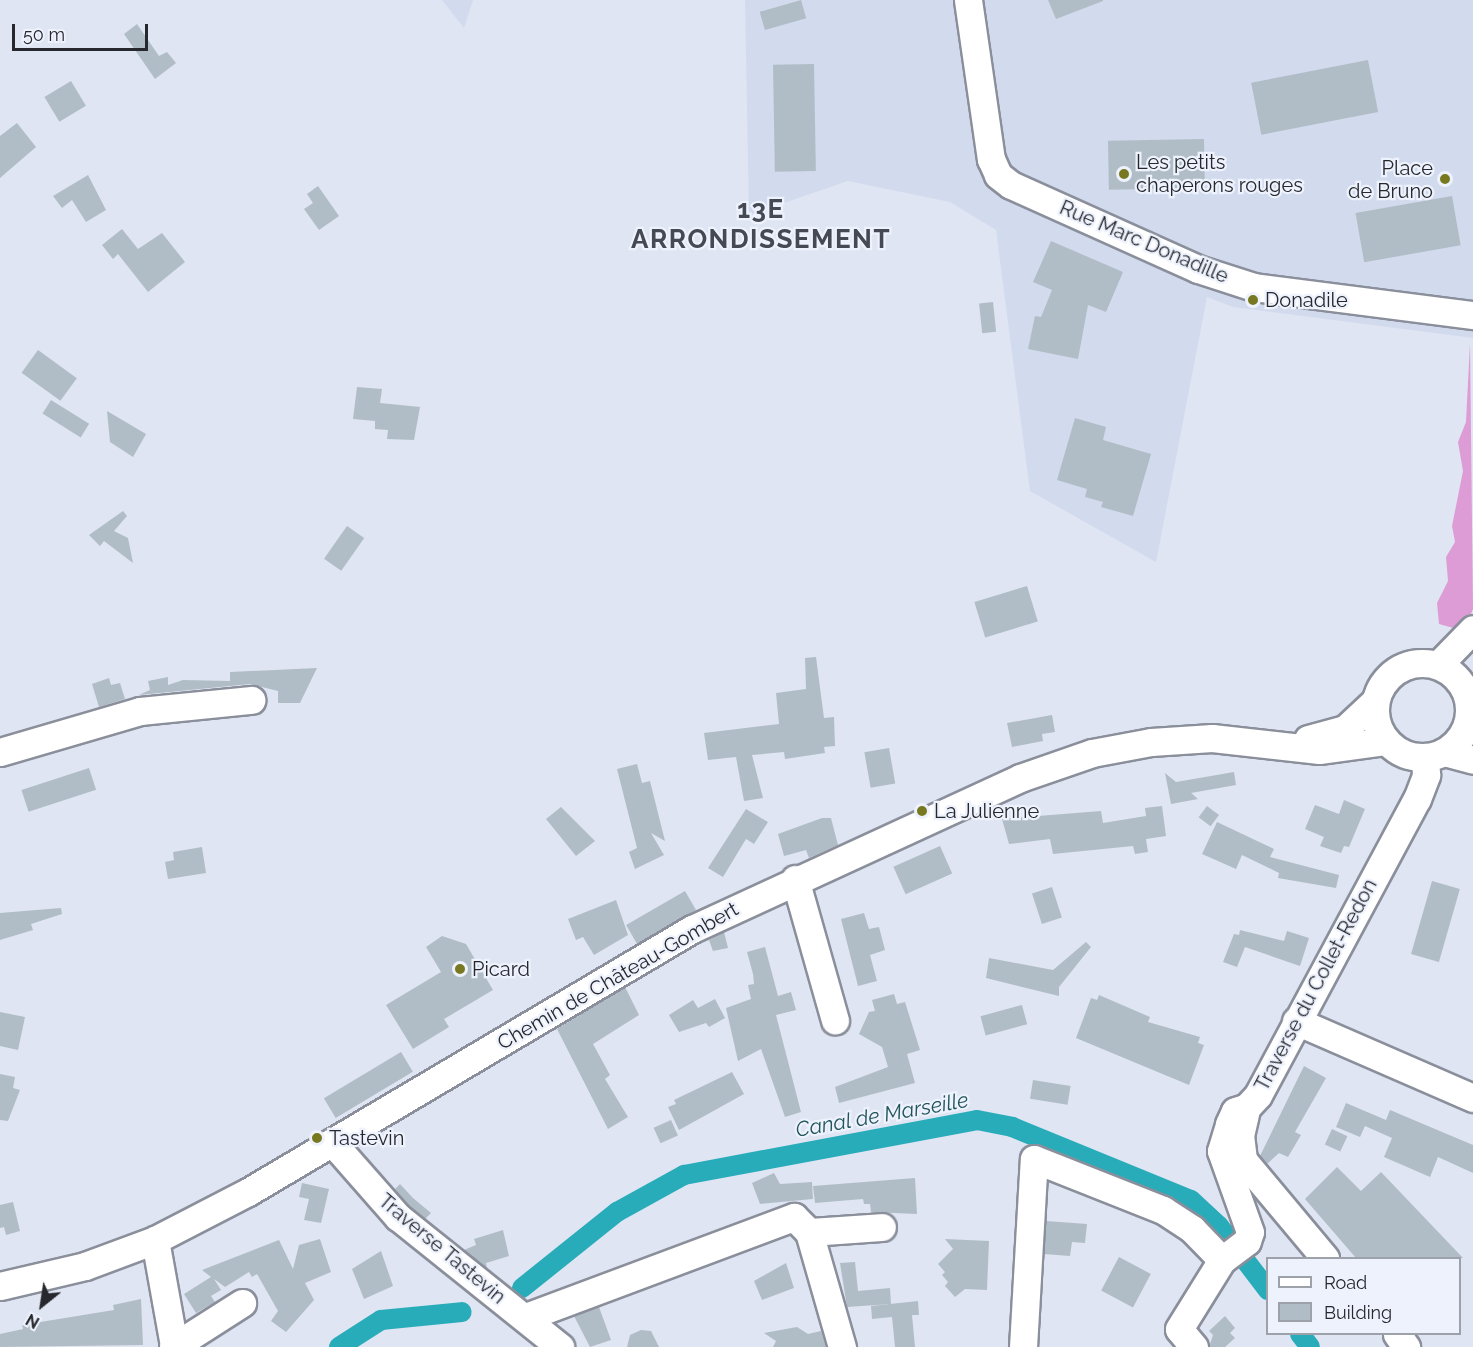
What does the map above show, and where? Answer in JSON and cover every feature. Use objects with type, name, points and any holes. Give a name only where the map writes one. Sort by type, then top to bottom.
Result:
[{"type":"street","name":"Rue Marc Donadille","points":[[968,0],[991,159],[998,175],[1011,185],[1198,269],[1254,287],[1473,315]]},
{"type":"street","points":[[1438,665],[1473,629]]},
{"type":"street","points":[[1418,662],[1438,665],[1471,683],[1470,728],[1458,740],[1415,751],[1376,722],[1375,701],[1383,682],[1398,668],[1418,662]]},
{"type":"street","points":[[0,752],[140,711],[251,700]]},
{"type":"street","name":"Chemin de Château-Gombert","points":[[0,1286],[85,1266],[155,1240],[332,1142],[692,929],[795,879],[1020,778],[1092,753],[1192,740],[1262,742],[1313,738],[1345,729],[1375,701]]},
{"type":"street","name":"Chemin de Château-Gombert","points":[[1262,742],[1319,750],[1415,751],[1473,760]]},
{"type":"street","name":"Traverse du Collet-Redon","points":[[1194,1347],[1179,1329],[1222,1260],[1247,1241],[1250,1232],[1221,1151],[1235,1111],[1247,1107],[1258,1095],[1417,800],[1426,775],[1415,751]]},
{"type":"street","points":[[795,879],[835,1020]]},
{"type":"street","points":[[1296,1021],[1473,1098]]},
{"type":"street","points":[[1247,1107],[1240,1135],[1243,1160],[1324,1257]]},
{"type":"street","name":"Traverse Tastevin","points":[[332,1142],[399,1217],[526,1317],[560,1347]]},
{"type":"street","points":[[1023,1347],[1034,1159],[1163,1210],[1192,1229],[1222,1260]]},
{"type":"street","points":[[526,1317],[794,1217],[809,1232],[842,1347]]},
{"type":"street","points":[[809,1232],[882,1227]]},
{"type":"street","points":[[155,1240],[173,1347],[243,1303]]},
{"type":"shaded area","points":[[442,0],[473,0],[464,28]]},
{"type":"shaded area","points":[[745,0],[1473,0],[1473,338],[1233,307],[1207,297],[1156,562],[1030,491],[996,230],[950,202],[848,181],[749,215]]},
{"type":"shaded area","points":[[1470,343],[1473,609],[1464,631],[1439,624],[1437,603],[1448,581],[1446,557],[1455,542],[1452,526],[1463,471],[1458,442],[1466,422]]},
{"type":"building","points":[[801,0],[806,18],[765,30],[760,12]]},
{"type":"building","points":[[1048,0],[1103,0],[1103,1],[1056,19]]},
{"type":"building","points":[[137,24],[159,56],[167,52],[176,63],[155,79],[124,34]]},
{"type":"building","points":[[1368,60],[1378,112],[1261,135],[1251,83]]},
{"type":"building","points":[[814,64],[816,171],[775,172],[773,65]]},
{"type":"building","points":[[71,81],[86,106],[59,122],[44,97]]},
{"type":"building","points":[[17,123],[36,147],[0,178],[0,136]]},
{"type":"building","points":[[1204,139],[1205,188],[1109,190],[1108,141]]},
{"type":"building","points":[[88,175],[106,210],[86,222],[72,200],[62,208],[53,196]]},
{"type":"building","points":[[318,186],[339,216],[319,230],[304,209],[313,203],[307,194]]},
{"type":"building","points":[[1452,196],[1461,245],[1364,262],[1355,213]]},
{"type":"building","points":[[122,229],[138,249],[162,233],[185,262],[148,292],[118,254],[113,259],[102,245]]},
{"type":"building","points":[[1051,241],[1123,272],[1106,312],[1088,305],[1078,359],[1028,349],[1035,316],[1041,317],[1052,290],[1033,282]]},
{"type":"building","points":[[993,302],[996,332],[982,333],[979,303]]},
{"type":"building","points":[[38,350],[77,378],[60,401],[22,373]]},
{"type":"building","points":[[357,387],[382,389],[380,403],[420,407],[414,440],[387,439],[388,430],[375,429],[375,421],[353,419]]},
{"type":"building","points":[[51,400],[89,424],[81,437],[43,414]]},
{"type":"building","points":[[107,411],[146,434],[133,457],[110,442]]},
{"type":"building","points":[[1075,418],[1106,427],[1103,440],[1151,454],[1133,516],[1101,507],[1103,502],[1085,497],[1087,489],[1057,480]]},
{"type":"building","points":[[123,511],[127,516],[114,531],[128,538],[133,563],[104,541],[100,546],[89,535]]},
{"type":"building","points":[[347,526],[364,538],[341,571],[324,559]]},
{"type":"building","points":[[1027,586],[1038,621],[985,637],[974,602]]},
{"type":"building","points":[[816,657],[824,718],[834,717],[835,746],[824,747],[825,753],[785,759],[784,752],[752,755],[763,798],[744,801],[736,757],[708,760],[704,733],[779,724],[776,693],[806,689],[805,658]]},
{"type":"building","points":[[317,668],[300,703],[278,703],[278,691],[250,684],[139,695],[150,690],[148,681],[168,677],[168,685],[183,680],[230,681],[230,672]]},
{"type":"building","points":[[109,678],[111,685],[120,683],[125,699],[99,707],[92,684]]},
{"type":"building","points":[[1052,715],[1055,732],[1042,734],[1043,741],[1012,747],[1007,723]]},
{"type":"building","points":[[889,748],[895,783],[871,788],[864,752]]},
{"type":"building","points":[[637,764],[642,783],[650,781],[665,841],[651,833],[664,855],[635,869],[629,852],[637,848],[617,769]]},
{"type":"building","points":[[89,768],[96,790],[29,812],[21,790]]},
{"type":"building","points":[[1234,772],[1236,785],[1191,793],[1198,799],[1171,804],[1165,773],[1176,782]]},
{"type":"building","points":[[1344,800],[1365,809],[1349,847],[1344,846],[1341,853],[1320,846],[1324,837],[1305,829],[1315,805],[1339,814]]},
{"type":"building","points":[[1162,806],[1166,836],[1146,839],[1148,852],[1135,854],[1133,846],[1053,854],[1050,839],[1009,844],[1002,819],[1101,811],[1103,823],[1146,816],[1145,808]]},
{"type":"building","points":[[1207,806],[1219,815],[1211,826],[1199,817]]},
{"type":"building","points":[[561,807],[595,841],[576,856],[546,819]]},
{"type":"building","points":[[746,809],[768,822],[754,844],[746,839],[723,877],[708,868]]},
{"type":"building","points":[[822,818],[831,818],[838,845],[809,858],[806,850],[784,856],[778,834]]},
{"type":"building","points":[[1217,822],[1274,849],[1270,857],[1339,875],[1336,888],[1278,878],[1279,873],[1242,855],[1236,869],[1202,854]]},
{"type":"building","points":[[940,846],[952,873],[906,894],[893,867]]},
{"type":"building","points":[[202,847],[206,873],[168,879],[165,862],[174,860],[173,852]]},
{"type":"building","points":[[1432,881],[1460,889],[1439,962],[1411,954]]},
{"type":"building","points":[[1052,887],[1062,917],[1042,924],[1032,893]]},
{"type":"building","points":[[685,891],[696,910],[637,944],[626,925]]},
{"type":"building","points":[[616,900],[628,935],[594,955],[583,937],[576,940],[568,919]]},
{"type":"building","points":[[61,908],[62,914],[31,924],[33,930],[0,940],[0,913]]},
{"type":"building","points":[[864,913],[869,929],[879,927],[885,950],[870,955],[877,981],[858,986],[841,919]]},
{"type":"building","points":[[1240,930],[1284,941],[1287,931],[1309,938],[1300,966],[1245,947],[1237,967],[1223,962],[1234,934],[1239,935]]},
{"type":"building","points":[[724,932],[728,948],[713,951],[709,940]]},
{"type":"building","points":[[442,936],[466,944],[493,990],[444,1019],[449,1027],[413,1049],[386,1005],[441,972],[426,947]]},
{"type":"building","points":[[1086,942],[1091,947],[1059,987],[1059,996],[986,978],[989,958],[1053,970]]},
{"type":"building","points":[[765,947],[778,996],[791,992],[796,1010],[776,1015],[801,1112],[785,1117],[761,1049],[738,1061],[726,1008],[751,999],[748,985],[754,984],[747,952]]},
{"type":"building","points":[[625,987],[639,1015],[593,1044],[610,1075],[605,1079],[628,1117],[608,1129],[557,1029]]},
{"type":"building","points":[[894,994],[897,1004],[905,1002],[920,1050],[907,1054],[915,1083],[839,1103],[835,1087],[888,1067],[882,1047],[859,1034],[869,1012],[875,1011],[872,1000]]},
{"type":"building","points":[[1099,995],[1150,1017],[1148,1022],[1200,1037],[1198,1043],[1204,1045],[1189,1085],[1076,1038],[1091,998],[1097,1000]]},
{"type":"building","points":[[715,999],[725,1018],[709,1027],[706,1023],[679,1032],[669,1015],[693,1000],[698,1008]]},
{"type":"building","points":[[1022,1005],[1027,1024],[986,1035],[980,1016]]},
{"type":"building","points":[[0,1012],[25,1017],[18,1050],[0,1046]]},
{"type":"building","points":[[401,1052],[413,1072],[336,1118],[324,1098]]},
{"type":"building","points":[[1304,1066],[1326,1078],[1295,1132],[1301,1135],[1288,1157],[1279,1153],[1267,1164],[1260,1156]]},
{"type":"building","points":[[732,1072],[744,1094],[679,1130],[668,1107],[676,1104],[674,1100]]},
{"type":"building","points":[[0,1074],[15,1077],[13,1088],[20,1090],[8,1121],[0,1120]]},
{"type":"building","points":[[1033,1080],[1071,1086],[1068,1105],[1030,1099]]},
{"type":"building","points":[[1346,1103],[1386,1120],[1390,1110],[1473,1145],[1473,1173],[1438,1157],[1430,1177],[1384,1157],[1392,1138],[1365,1126],[1360,1137],[1336,1127]]},
{"type":"building","points":[[671,1120],[678,1136],[661,1143],[654,1128]]},
{"type":"building","points":[[1332,1129],[1347,1136],[1340,1152],[1325,1144]]},
{"type":"building","points":[[1337,1167],[1361,1191],[1381,1172],[1463,1258],[1355,1257],[1305,1199]]},
{"type":"building","points":[[774,1173],[780,1184],[812,1182],[813,1199],[760,1204],[752,1183]]},
{"type":"building","points":[[915,1178],[917,1214],[871,1212],[870,1204],[864,1204],[863,1199],[815,1203],[813,1186]]},
{"type":"building","points":[[302,1183],[329,1189],[321,1223],[304,1220],[309,1199],[299,1197]]},
{"type":"building","points":[[400,1184],[431,1213],[425,1219],[409,1206],[395,1189]]},
{"type":"building","points":[[13,1202],[20,1231],[6,1235],[4,1227],[0,1228],[0,1205]]},
{"type":"building","points":[[1046,1221],[1087,1224],[1085,1243],[1072,1242],[1070,1256],[1044,1254]]},
{"type":"building","points":[[503,1230],[509,1256],[486,1263],[487,1268],[464,1250],[476,1245],[474,1239]]},
{"type":"building","points":[[320,1239],[331,1272],[305,1283],[314,1300],[286,1332],[271,1321],[278,1311],[257,1274],[252,1277],[249,1272],[225,1287],[214,1279],[221,1290],[211,1296],[215,1302],[196,1313],[184,1294],[211,1277],[202,1270],[279,1240],[293,1269],[299,1245]]},
{"type":"building","points":[[945,1239],[989,1241],[987,1290],[965,1289],[955,1297],[945,1286],[948,1282],[942,1275],[945,1272],[938,1264],[953,1249]]},
{"type":"building","points":[[381,1251],[393,1286],[364,1299],[352,1269]]},
{"type":"building","points":[[1119,1257],[1151,1274],[1133,1307],[1101,1291]]},
{"type":"building","points":[[855,1262],[858,1291],[890,1288],[891,1304],[847,1307],[840,1263]]},
{"type":"building","points":[[786,1263],[794,1288],[762,1300],[754,1281]]},
{"type":"building","points":[[141,1299],[143,1345],[0,1347],[0,1334],[23,1329],[22,1325],[114,1310],[113,1305]]},
{"type":"building","points":[[918,1301],[919,1315],[912,1315],[915,1347],[895,1347],[892,1317],[872,1319],[871,1306]]},
{"type":"building","points":[[599,1307],[611,1340],[590,1347],[574,1316]]},
{"type":"building","points":[[1225,1316],[1235,1328],[1230,1333],[1235,1338],[1225,1347],[1209,1347],[1213,1335],[1209,1331]]},
{"type":"building","points":[[797,1327],[808,1334],[821,1331],[826,1347],[773,1347],[776,1341],[764,1333]]},
{"type":"building","points":[[641,1330],[651,1331],[659,1347],[627,1347],[630,1335]]},
{"type":"waterway","name":"Canal de Marseille","points":[[522,1288],[617,1212],[684,1175],[977,1120],[1012,1127],[1191,1200],[1219,1226],[1266,1287]]},
{"type":"waterway","name":"Canal de Marseille","points":[[339,1347],[381,1320],[462,1312]]},
{"type":"waterway","name":"Canal de Marseille","points":[[1301,1335],[1310,1347]]},
{"type":"place","name":"Les petits chaperons rouges","points":[[1124,174]]},
{"type":"place","name":"Place de Bruno","points":[[1445,179]]},
{"type":"place","name":"Donadile","points":[[1253,300]]},
{"type":"place","name":"La Julienne","points":[[922,811]]},
{"type":"place","name":"Picard","points":[[460,969]]},
{"type":"place","name":"Tastevin","points":[[317,1138]]},
{"type":"district","name":"13E ARRONDISSEMENT","points":[[761,224]]}]
